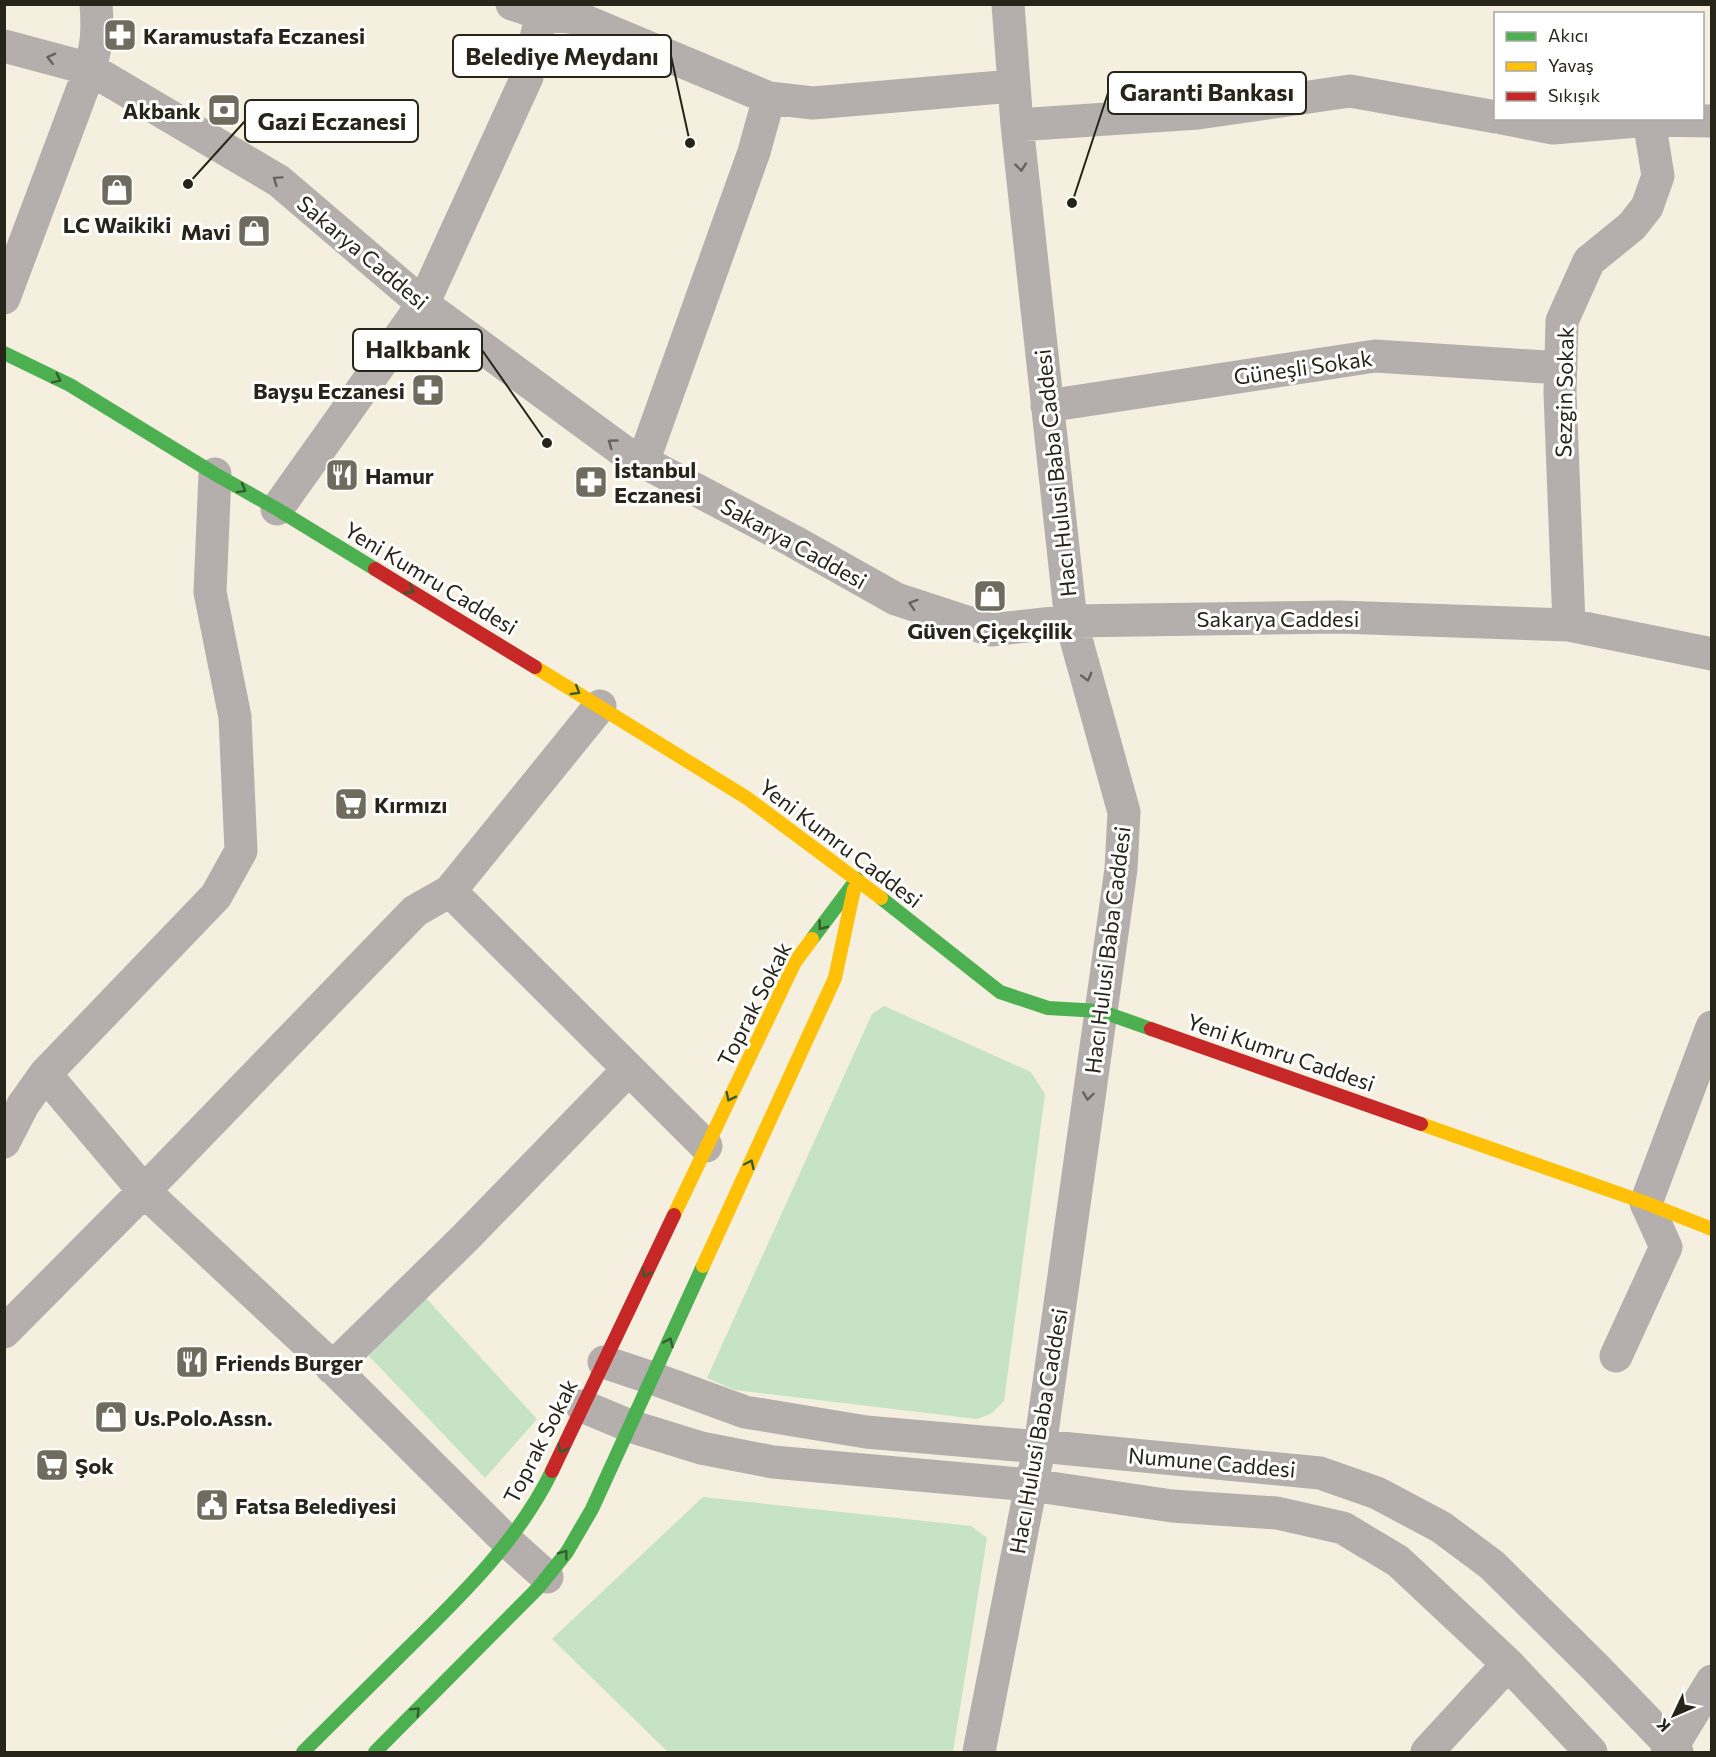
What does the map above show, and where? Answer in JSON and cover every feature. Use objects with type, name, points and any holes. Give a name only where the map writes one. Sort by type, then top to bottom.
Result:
[{"type":"street","points":[[4,298],[90,69],[96,49],[98,28],[96,4]]},
{"type":"street","points":[[512,4],[578,18],[769,98],[813,104],[1013,86]]},
{"type":"street","name":"Hacı Hulusi Baba Caddesi","points":[[979,1752],[1040,1447],[1120,869],[1124,812],[1071,621],[1013,86],[1008,4]]},
{"type":"street","points":[[277,508],[423,303],[527,77],[543,9]]},
{"type":"street","name":"Sakarya Caddesi","points":[[4,46],[90,69],[279,181],[423,303],[623,451],[793,541],[896,599],[991,630],[1071,621],[1339,617],[1569,625],[1712,654]]},
{"type":"street","points":[[1017,125],[1197,113],[1350,92],[1494,117]]},
{"type":"street","points":[[643,462],[754,152],[769,98]]},
{"type":"street","points":[[1512,120],[1554,128],[1648,120],[1712,121]]},
{"type":"street","name":"Sezgin Sokak","points":[[1569,625],[1560,393],[1562,321],[1589,261],[1632,226],[1647,207],[1658,176],[1648,120]]},
{"type":"street","name":"Yeni Kumru Caddesi","points":[[4,353],[70,385],[215,474],[277,508],[747,798],[857,879],[1000,992],[1047,1008],[1100,1011],[1646,1203],[1712,1229]]},
{"type":"street","name":"Güneşli Sokak","points":[[1047,406],[1375,356],[1561,368]]},
{"type":"street","points":[[4,1142],[23,1105],[45,1074],[216,896],[241,852],[235,717],[210,592],[215,474]]},
{"type":"street","points":[[4,1332],[415,911],[450,891],[600,706]]},
{"type":"street","points":[[375,1752],[538,1588],[567,1552],[592,1509],[835,978],[857,879]]},
{"type":"street","name":"Toprak Sokak","points":[[303,1752],[459,1598],[508,1542],[540,1495],[795,962],[857,879]]},
{"type":"street","points":[[450,891],[706,1146]]},
{"type":"street","points":[[1616,1356],[1666,1247],[1646,1203],[1712,1027]]},
{"type":"street","points":[[332,1368],[465,1238],[629,1069]]},
{"type":"street","points":[[45,1074],[144,1191],[332,1368],[508,1542],[547,1577]]},
{"type":"street","name":"Numune Caddesi","points":[[604,1362],[745,1412],[866,1432],[1320,1473],[1377,1493],[1441,1527],[1492,1565],[1581,1652],[1672,1751]]},
{"type":"street","name":"Numune Caddesi","points":[[582,1406],[630,1426],[701,1448],[773,1462],[1031,1485],[1172,1506],[1277,1513],[1343,1528],[1398,1561],[1508,1664],[1591,1752]]},
{"type":"street","points":[[1427,1752],[1508,1664]]},
{"type":"street","points":[[1672,1751],[1712,1681]]},
{"type":"green space","points":[[884,1006],[1031,1072],[1045,1094],[1004,1401],[991,1414],[977,1419],[735,1390],[707,1378],[872,1014]]},
{"type":"green space","points":[[426,1298],[537,1419],[485,1478],[368,1355]]},
{"type":"green space","points":[[703,1497],[971,1526],[987,1538],[953,1752],[668,1752],[552,1639]]},
{"type":"traffic: fast","points":[[4,353],[70,385],[375,569]]},
{"type":"traffic: fast","points":[[812,939],[857,879]]},
{"type":"traffic: fast","points":[[881,898],[1000,992],[1048,1008],[1100,1011],[1151,1029]]},
{"type":"traffic: fast","points":[[375,1752],[538,1588],[567,1552],[592,1509],[703,1266]]},
{"type":"traffic: fast","points":[[303,1752],[451,1605],[489,1564],[524,1520],[552,1471]]},
{"type":"traffic: slow","points":[[535,667],[747,798],[881,898]]},
{"type":"traffic: slow","points":[[703,1266],[835,978],[854,889]]},
{"type":"traffic: slow","points":[[674,1215],[795,962],[812,939]]},
{"type":"traffic: slow","points":[[1421,1124],[1646,1203],[1712,1229]]},
{"type":"traffic: jam","points":[[375,569],[535,667]]},
{"type":"traffic: jam","points":[[1151,1029],[1421,1124]]},
{"type":"traffic: jam","points":[[552,1471],[674,1215]]},
{"type":"place","name":"Karamustafa Eczanesi","points":[[120,35]]},
{"type":"place","name":"Akbank","points":[[224,110]]},
{"type":"place","name":"Belediye Meydanı","points":[[690,143]]},
{"type":"place","name":"Gazi Eczanesi","points":[[188,184]]},
{"type":"place","name":"LC Waikiki","points":[[117,190]]},
{"type":"place","name":"Garanti Bankası","points":[[1072,203]]},
{"type":"place","name":"Mavi","points":[[254,231]]},
{"type":"place","name":"Bayşu Eczanesi","points":[[428,390]]},
{"type":"place","name":"Halkbank","points":[[547,443]]},
{"type":"place","name":"Hamur","points":[[342,475]]},
{"type":"place","name":"İstanbul Eczanesi","points":[[591,482]]},
{"type":"place","name":"Güven Çiçekçilik","points":[[990,596]]},
{"type":"place","name":"Kırmızı","points":[[351,804]]},
{"type":"place","name":"Friends Burger","points":[[192,1362]]},
{"type":"place","name":"Us.Polo.Assn.","points":[[111,1417]]},
{"type":"place","name":"Şok","points":[[52,1465]]},
{"type":"place","name":"Fatsa Belediyesi","points":[[212,1505]]}]
